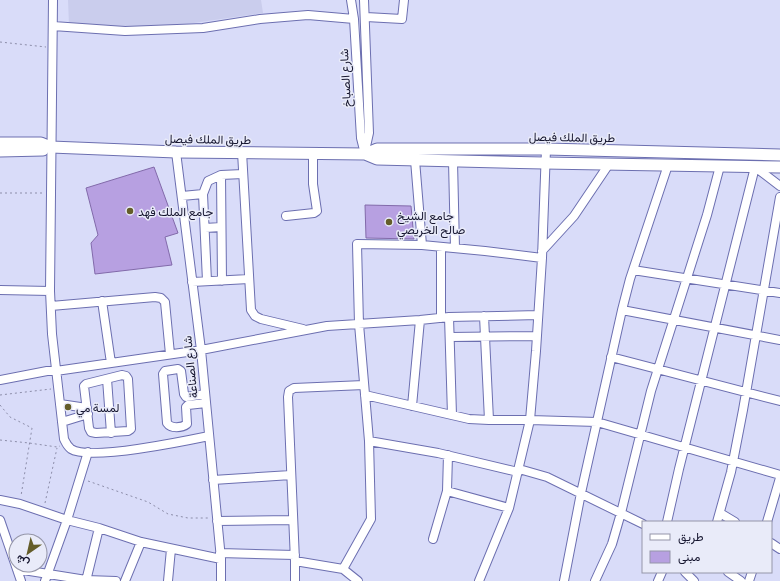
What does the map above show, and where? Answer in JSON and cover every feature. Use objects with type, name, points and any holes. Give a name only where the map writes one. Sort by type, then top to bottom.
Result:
[{"type":"main road","name":"طريق الملك فيصل","points":[[0,143],[41,143],[50,147],[176,152],[365,154],[377,159],[780,167]]},
{"type":"main road","name":"طريق الملك فيصل","points":[[0,151],[43,150],[50,147]]},
{"type":"main road","name":"طريق الملك فيصل","points":[[365,154],[377,149],[546,149],[780,155]]},
{"type":"street","points":[[53,0],[50,147],[50,290],[52,334],[64,439],[71,449],[78,452],[106,452],[155,447],[209,436]]},
{"type":"street","name":"شارع الصباخ","points":[[352,0],[361,138],[365,154]]},
{"type":"street","points":[[364,0],[366,17],[369,133],[365,154]]},
{"type":"street","points":[[366,17],[402,19],[404,0]]},
{"type":"street","points":[[53,26],[125,31],[203,28],[260,19],[308,15],[354,19]]},
{"type":"street","points":[[479,581],[509,508],[530,420],[542,254],[544,163],[546,149]]},
{"type":"street","name":"شارع الصناعة","points":[[176,152],[201,350],[221,556],[221,581]]},
{"type":"street","points":[[242,152],[251,310],[255,316],[261,319],[306,329]]},
{"type":"street","points":[[286,216],[314,213],[317,211],[313,184],[313,153]]},
{"type":"street","points":[[414,160],[422,245]]},
{"type":"street","points":[[453,161],[454,248]]},
{"type":"street","points":[[542,254],[574,216],[609,164]]},
{"type":"street","points":[[564,581],[580,493],[622,310],[633,270],[668,165]]},
{"type":"street","points":[[595,581],[612,544],[658,370],[720,166]]},
{"type":"street","points":[[668,521],[755,167],[780,186]]},
{"type":"street","points":[[207,281],[203,194],[208,181],[221,175],[243,174]]},
{"type":"street","points":[[221,175],[222,280]]},
{"type":"street","points":[[182,196],[203,194]]},
{"type":"street","points":[[718,521],[733,462],[757,335],[780,197]]},
{"type":"street","points":[[205,228],[221,228]]},
{"type":"street","points":[[343,569],[371,519],[369,441],[359,324],[357,244],[422,245],[542,254]]},
{"type":"street","points":[[441,247],[445,318],[450,337],[452,415]]},
{"type":"street","points":[[633,270],[780,293]]},
{"type":"street","points":[[192,282],[249,279]]},
{"type":"street","points":[[0,290],[50,290]]},
{"type":"street","points":[[51,306],[155,297],[161,298],[165,302],[170,354]]},
{"type":"street","points":[[102,302],[111,363]]},
{"type":"street","points":[[622,310],[780,340]]},
{"type":"street","points":[[0,380],[47,371],[201,350],[327,326],[445,318],[538,315]]},
{"type":"street","points":[[484,316],[489,420]]},
{"type":"street","points":[[412,406],[420,320]]},
{"type":"street","points":[[450,337],[537,336]]},
{"type":"street","points":[[611,357],[780,401]]},
{"type":"street","points":[[205,394],[186,397],[184,394],[181,371],[178,369],[164,371],[167,423],[169,426],[185,426],[187,424],[186,407],[188,405],[206,404]]},
{"type":"street","points":[[122,375],[126,376],[128,379],[132,426],[128,432],[91,432],[89,428],[88,411],[84,386],[86,384],[107,378],[122,375]]},
{"type":"street","points":[[107,378],[111,432]]},
{"type":"street","points":[[295,581],[289,391],[294,388],[364,385]]},
{"type":"street","points":[[365,395],[469,419],[597,422],[640,436],[780,476],[767,521]]},
{"type":"street","points":[[60,404],[88,411]]},
{"type":"street","points":[[62,422],[88,411]]},
{"type":"street","points":[[369,441],[448,455],[547,477],[642,524]]},
{"type":"street","points":[[46,578],[67,520],[88,452]]},
{"type":"street","points":[[433,539],[447,491],[448,455]]},
{"type":"street","points":[[213,480],[291,475]]},
{"type":"street","points":[[447,491],[509,508]]},
{"type":"street","points":[[0,500],[20,504],[140,542],[170,549],[221,556],[295,558],[343,569],[358,581]]},
{"type":"street","points":[[720,513],[733,521]]},
{"type":"street","points":[[0,520],[8,543]]},
{"type":"street","points":[[217,520],[293,520]]},
{"type":"street","points":[[86,581],[99,528]]},
{"type":"street","points":[[125,581],[140,542]]},
{"type":"street","points":[[168,581],[170,549]]},
{"type":"street","points":[[30,573],[46,578],[86,581],[116,581]]},
{"type":"street","points":[[686,573],[694,581]]},
{"type":"street","points":[[729,573],[741,581]]},
{"type":"path","points":[[0,42],[52,48]]},
{"type":"path","points":[[0,193],[50,193]]},
{"type":"path","points":[[0,395],[58,388]]},
{"type":"path","points":[[0,404],[10,417],[32,428],[20,504]]},
{"type":"path","points":[[0,440],[57,447],[67,445]]},
{"type":"path","points":[[43,512],[57,447]]},
{"type":"path","points":[[80,478],[148,502],[168,514],[188,518],[217,520]]},
{"type":"shaded area","points":[[68,0],[261,0],[263,13],[180,25],[114,28],[69,25]]},
{"type":"building","name":"جامع الملك فهد","points":[[154,167],[178,233],[165,237],[172,265],[95,274],[91,243],[98,235],[86,188]]},
{"type":"building","name":"جامع الشيخ صالح الخريصي","points":[[365,205],[411,206],[414,239],[366,238]]},
{"type":"place","name":"جامع الملك فهد","points":[[130,211]]},
{"type":"place","name":"جامع الشيخ صالح الخريصي","points":[[389,222]]},
{"type":"place","name":"لمسة مي","points":[[68,407]]}]
